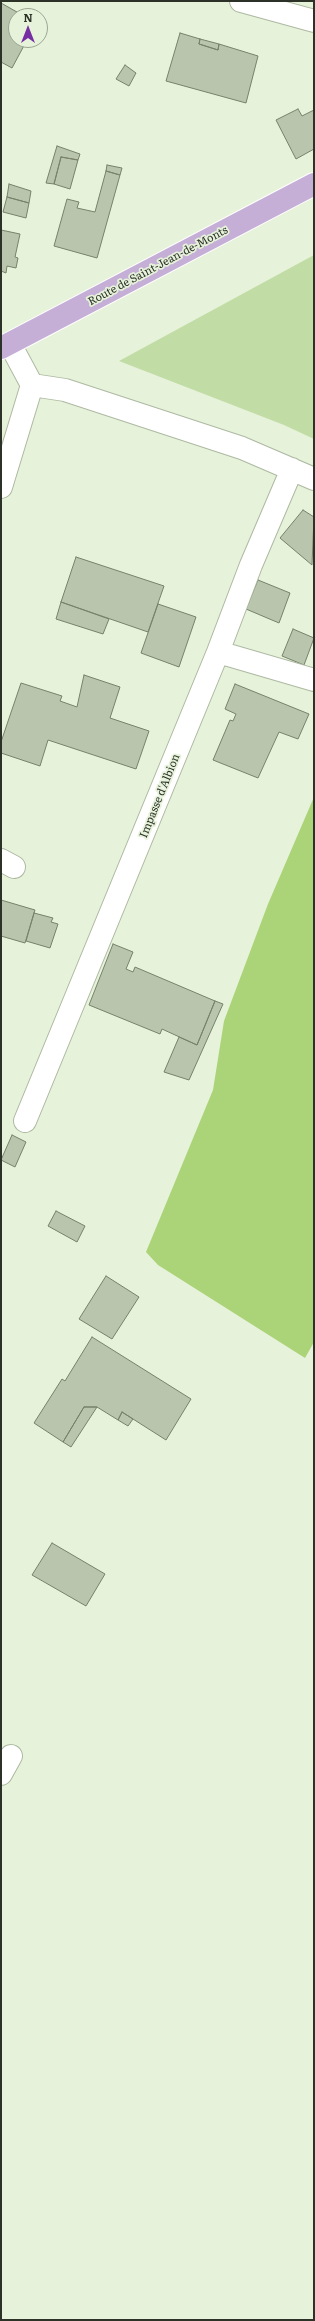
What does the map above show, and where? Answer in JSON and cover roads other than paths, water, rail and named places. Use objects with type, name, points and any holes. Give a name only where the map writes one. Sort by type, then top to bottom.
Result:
[{"type":"main road","name":"Route de Saint-Jean-de-Monts","points":[[6,346],[314,184]]},
{"type":"street","points":[[241,1],[314,21]]},
{"type":"street","points":[[6,346],[32,385],[65,390],[242,448],[314,479]]},
{"type":"street","points":[[1,487],[32,385]]},
{"type":"street","name":"Impasse d'Albion","points":[[25,1121],[292,469]]},
{"type":"street","points":[[218,652],[314,680]]}]
